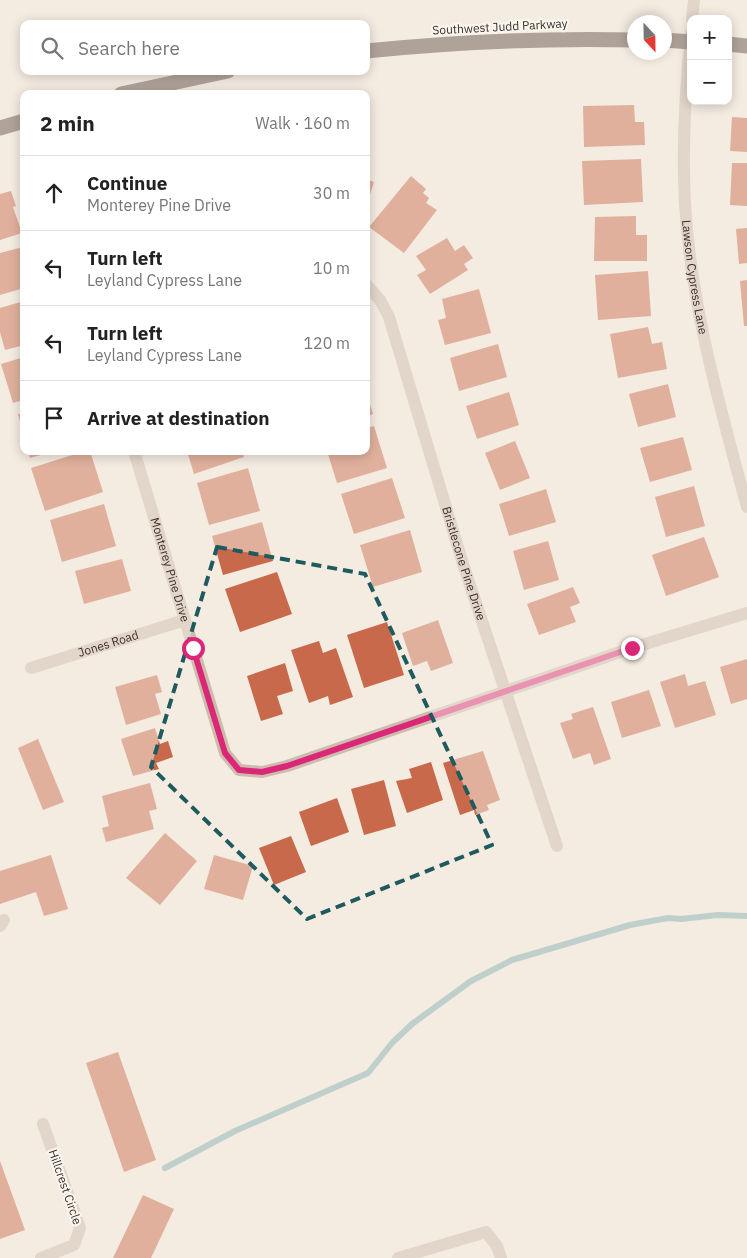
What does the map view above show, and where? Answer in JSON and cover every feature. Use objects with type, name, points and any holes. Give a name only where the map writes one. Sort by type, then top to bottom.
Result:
[{"type":"highway","name":"Southwest Judd Parkway","points":[[370,51],[509,40],[566,38],[627,40]]},
{"type":"highway","points":[[672,40],[687,39]]},
{"type":"highway","points":[[732,44],[747,46]]},
{"type":"highway","points":[[140,90],[209,75]]},
{"type":"highway","points":[[0,128],[20,122]]},
{"type":"street","points":[[692,15],[694,0]]},
{"type":"street","name":"Lawson Cypress Lane","points":[[689,60],[684,143],[685,203],[690,251],[702,334],[747,507]]},
{"type":"street","name":"Bristlecone Pine Drive","points":[[370,289],[380,300],[388,317],[463,564],[557,846]]},
{"type":"street","name":"Monterey Pine Drive","points":[[135,455],[225,753],[239,770],[262,772],[287,766],[505,692]]},
{"type":"street","points":[[505,692],[632,648],[747,613]]},
{"type":"street","name":"Jones Road","points":[[32,668],[185,620]]},
{"type":"street","name":"Hillcrest Circle","points":[[41,1258],[74,1245],[80,1228],[43,1124]]},
{"type":"street","points":[[398,1258],[486,1232],[497,1246],[501,1258]]},
{"type":"highlighted area","points":[[217,547],[365,574],[492,845],[307,919],[151,767]]},
{"type":"building","points":[[634,105],[635,122],[644,122],[645,145],[584,147],[583,106]]},
{"type":"building","points":[[732,117],[747,118],[747,152],[730,151]]},
{"type":"building","points":[[641,159],[643,202],[584,205],[582,161]]},
{"type":"building","points":[[732,163],[747,163],[747,206],[730,205]]},
{"type":"building","points":[[411,176],[426,189],[423,193],[429,198],[426,203],[437,210],[404,253],[370,228]]},
{"type":"building","points":[[370,180],[374,182],[370,195]]},
{"type":"building","points":[[11,191],[16,206],[13,207],[20,227],[20,234],[0,240],[0,194]]},
{"type":"building","points":[[636,216],[636,235],[647,235],[647,261],[594,261],[595,217]]},
{"type":"building","points":[[747,228],[747,263],[739,264],[736,229]]},
{"type":"building","points":[[447,238],[455,251],[464,245],[473,258],[464,264],[468,270],[430,294],[417,275],[426,270],[416,256]]},
{"type":"building","points":[[20,248],[20,289],[0,295],[0,253]]},
{"type":"building","points":[[648,271],[651,316],[598,320],[595,275]]},
{"type":"building","points":[[747,280],[747,326],[744,326],[740,281]]},
{"type":"building","points":[[479,289],[491,333],[445,345],[438,320],[446,318],[442,299]]},
{"type":"building","points":[[20,302],[20,346],[5,350],[0,332],[0,308]]},
{"type":"building","points":[[648,327],[652,344],[662,342],[667,369],[618,378],[610,334]]},
{"type":"building","points":[[498,344],[507,377],[459,391],[450,358]]},
{"type":"building","points":[[20,358],[20,401],[13,403],[1,364]]},
{"type":"building","points":[[668,384],[676,417],[638,427],[629,394]]},
{"type":"building","points":[[509,392],[519,425],[477,439],[466,406]]},
{"type":"building","points":[[370,405],[373,414],[370,415]]},
{"type":"building","points":[[374,426],[387,468],[337,483],[328,455],[370,455],[370,427]]},
{"type":"building","points":[[683,437],[692,470],[650,482],[640,448]]},
{"type":"building","points":[[515,441],[530,478],[500,490],[485,453]]},
{"type":"building","points":[[29,455],[40,455],[30,458]]},
{"type":"building","points":[[72,455],[91,455],[103,492],[45,511],[31,468]]},
{"type":"building","points":[[188,455],[243,455],[244,457],[194,474]]},
{"type":"building","points":[[248,468],[260,511],[209,525],[197,483]]},
{"type":"building","points":[[392,478],[405,518],[354,534],[341,494]]},
{"type":"building","points":[[694,486],[705,526],[666,537],[655,497]]},
{"type":"building","points":[[546,489],[556,522],[509,536],[499,504]]},
{"type":"building","points":[[104,504],[116,546],[62,562],[50,520]]},
{"type":"building","points":[[262,522],[273,561],[223,575],[212,536]]},
{"type":"building","points":[[410,530],[422,572],[373,587],[360,545]]},
{"type":"building","points":[[704,537],[719,577],[666,596],[652,555]]},
{"type":"building","points":[[548,541],[559,580],[524,590],[513,551]]},
{"type":"building","points":[[122,559],[131,591],[84,604],[75,571]]},
{"type":"building","points":[[277,572],[292,614],[240,632],[225,589]]},
{"type":"building","points":[[573,587],[580,603],[570,607],[576,622],[539,635],[527,604]]},
{"type":"building","points":[[438,620],[453,663],[431,671],[427,661],[413,666],[402,633]]},
{"type":"building","points":[[387,622],[404,675],[364,688],[347,635]]},
{"type":"building","points":[[319,641],[323,653],[336,648],[353,697],[330,705],[328,696],[309,703],[291,650]]},
{"type":"building","points":[[747,659],[747,699],[731,704],[720,667]]},
{"type":"building","points":[[285,663],[293,691],[277,696],[283,714],[261,721],[247,676]]},
{"type":"building","points":[[685,674],[688,686],[705,681],[716,715],[675,728],[660,682]]},
{"type":"building","points":[[157,675],[162,692],[155,694],[161,714],[126,725],[115,687]]},
{"type":"building","points":[[649,690],[661,726],[622,738],[611,702]]},
{"type":"building","points":[[593,707],[611,759],[594,765],[590,753],[573,759],[560,723],[573,719],[571,714]]},
{"type":"building","points":[[155,728],[160,744],[168,741],[173,757],[156,763],[159,769],[133,776],[121,739]]},
{"type":"building","points":[[38,739],[64,802],[43,810],[18,748]]},
{"type":"building","points":[[483,751],[500,800],[487,805],[489,810],[475,815],[474,810],[460,815],[443,763]]},
{"type":"building","points":[[431,762],[443,800],[407,813],[396,781],[412,778],[409,769]]},
{"type":"building","points":[[384,780],[396,826],[364,835],[351,789]]},
{"type":"building","points":[[150,783],[157,809],[149,811],[154,829],[106,842],[102,828],[109,826],[102,796]]},
{"type":"building","points":[[337,798],[349,832],[311,846],[299,812]]},
{"type":"building","points":[[165,833],[197,861],[160,905],[126,878]]},
{"type":"building","points":[[291,836],[306,872],[274,885],[259,848]]},
{"type":"building","points":[[51,855],[68,909],[44,916],[36,892],[0,904],[0,871]]},
{"type":"building","points":[[214,855],[253,866],[243,900],[204,889]]},
{"type":"building","points":[[118,1052],[156,1160],[124,1172],[86,1063]]},
{"type":"building","points":[[0,1161],[25,1230],[0,1239]]},
{"type":"building","points":[[143,1195],[174,1209],[151,1258],[113,1258]]},
{"type":"waterway","points":[[165,1168],[235,1131],[368,1073],[392,1043],[412,1024],[471,981],[512,960],[630,925],[668,918],[681,919],[718,915],[747,916]]},
{"type":"route","points":[[193,648],[225,753],[239,770],[262,772],[287,766],[632,648]]}]
